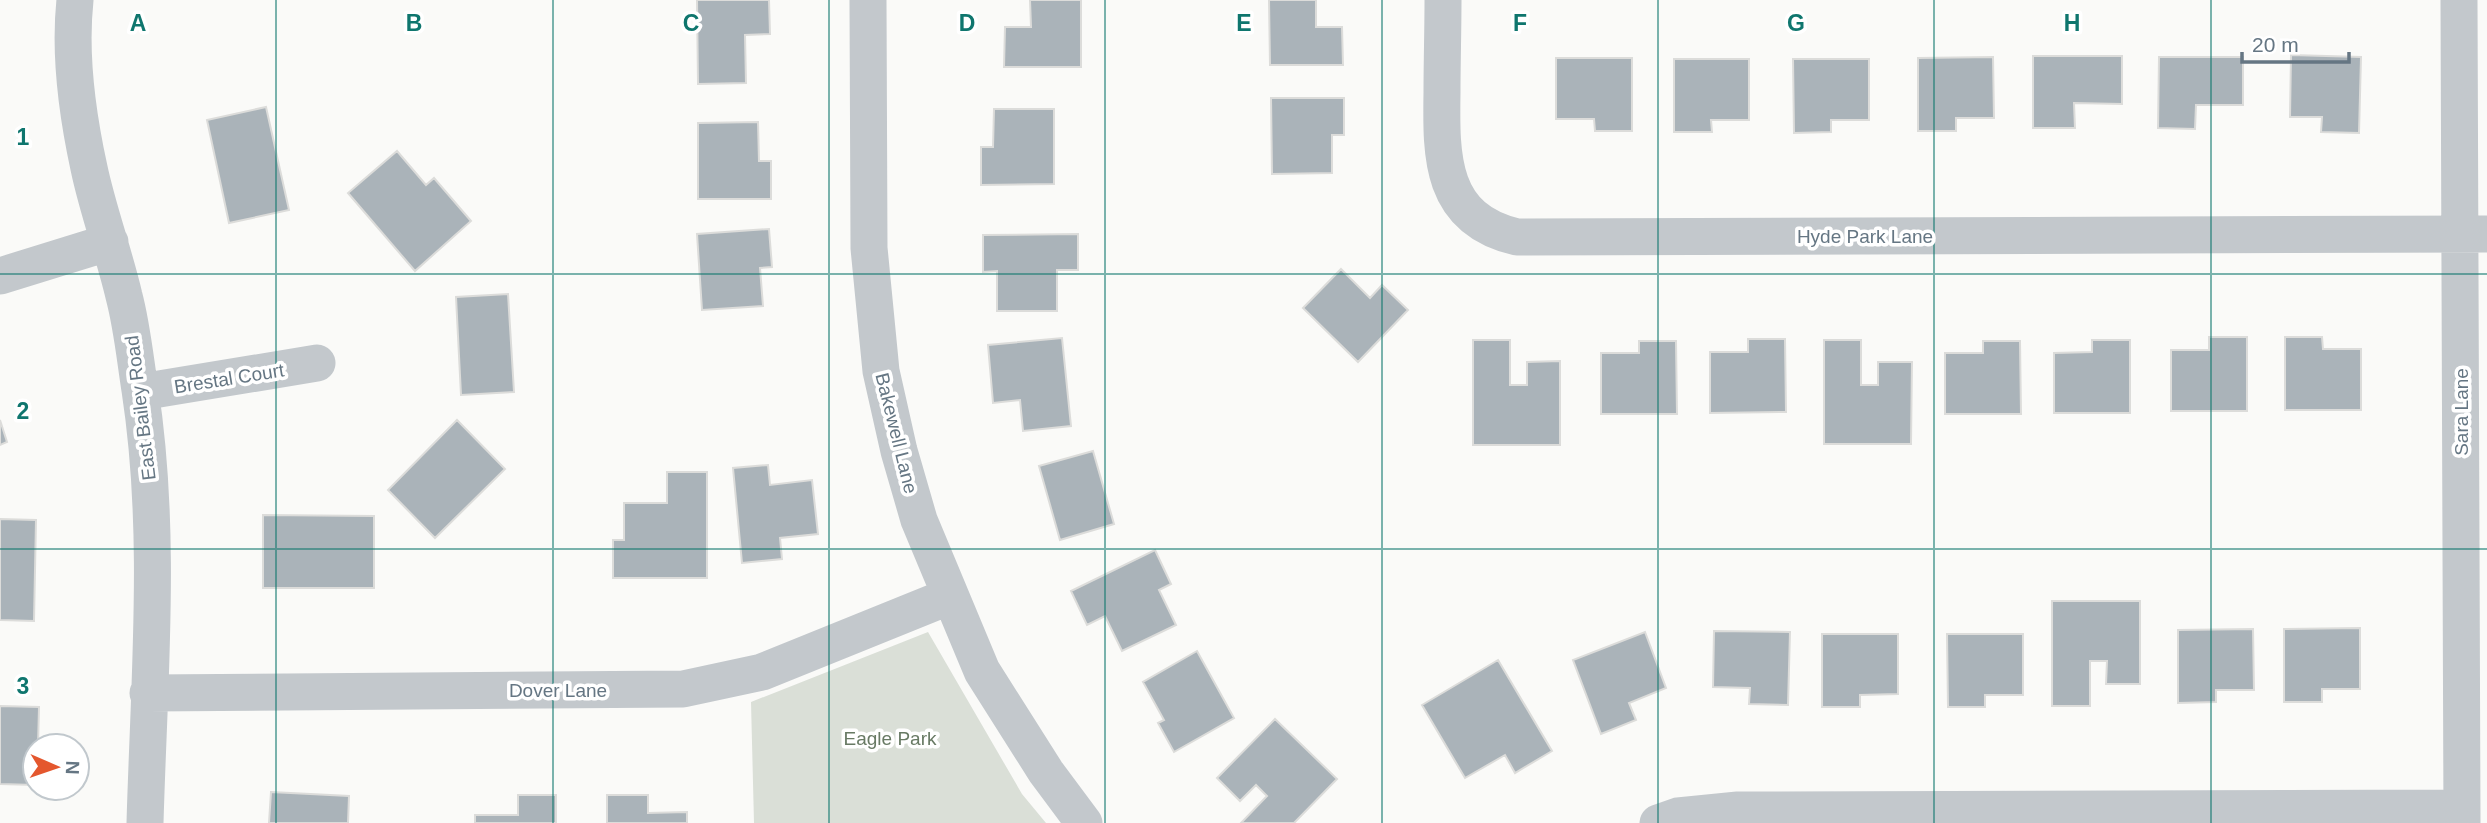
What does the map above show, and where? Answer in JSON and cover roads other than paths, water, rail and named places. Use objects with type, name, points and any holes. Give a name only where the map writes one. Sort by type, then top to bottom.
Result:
[{"type":"street","name":"East Bailey Road","points":[[75,0],[75,89],[89,169],[125,300],[141,392],[148,463],[153,557],[145,823]]},
{"type":"street","name":"Bakewell Lane","points":[[868,0],[869,248],[881,371],[899,451],[919,520],[982,671],[1046,772],[1084,823]]},
{"type":"street","name":"Hyde Park Lane","points":[[1443,0],[1443,162],[1464,207],[1478,221],[1497,232],[1517,237],[2474,234]]},
{"type":"street","name":"Sara Lane","points":[[2459,0],[2474,234],[2462,815]]},
{"type":"street","points":[[0,275],[110,242]]},
{"type":"street","name":"Brestal Court","points":[[141,392],[317,363]]},
{"type":"street","name":"Dover Lane","points":[[148,694],[683,690],[762,672],[950,596]]},
{"type":"street","points":[[1658,823],[1678,816],[1738,810],[2462,815]]},
{"type":"park label","name":"Eagle Park","points":[[890,738]]}]
